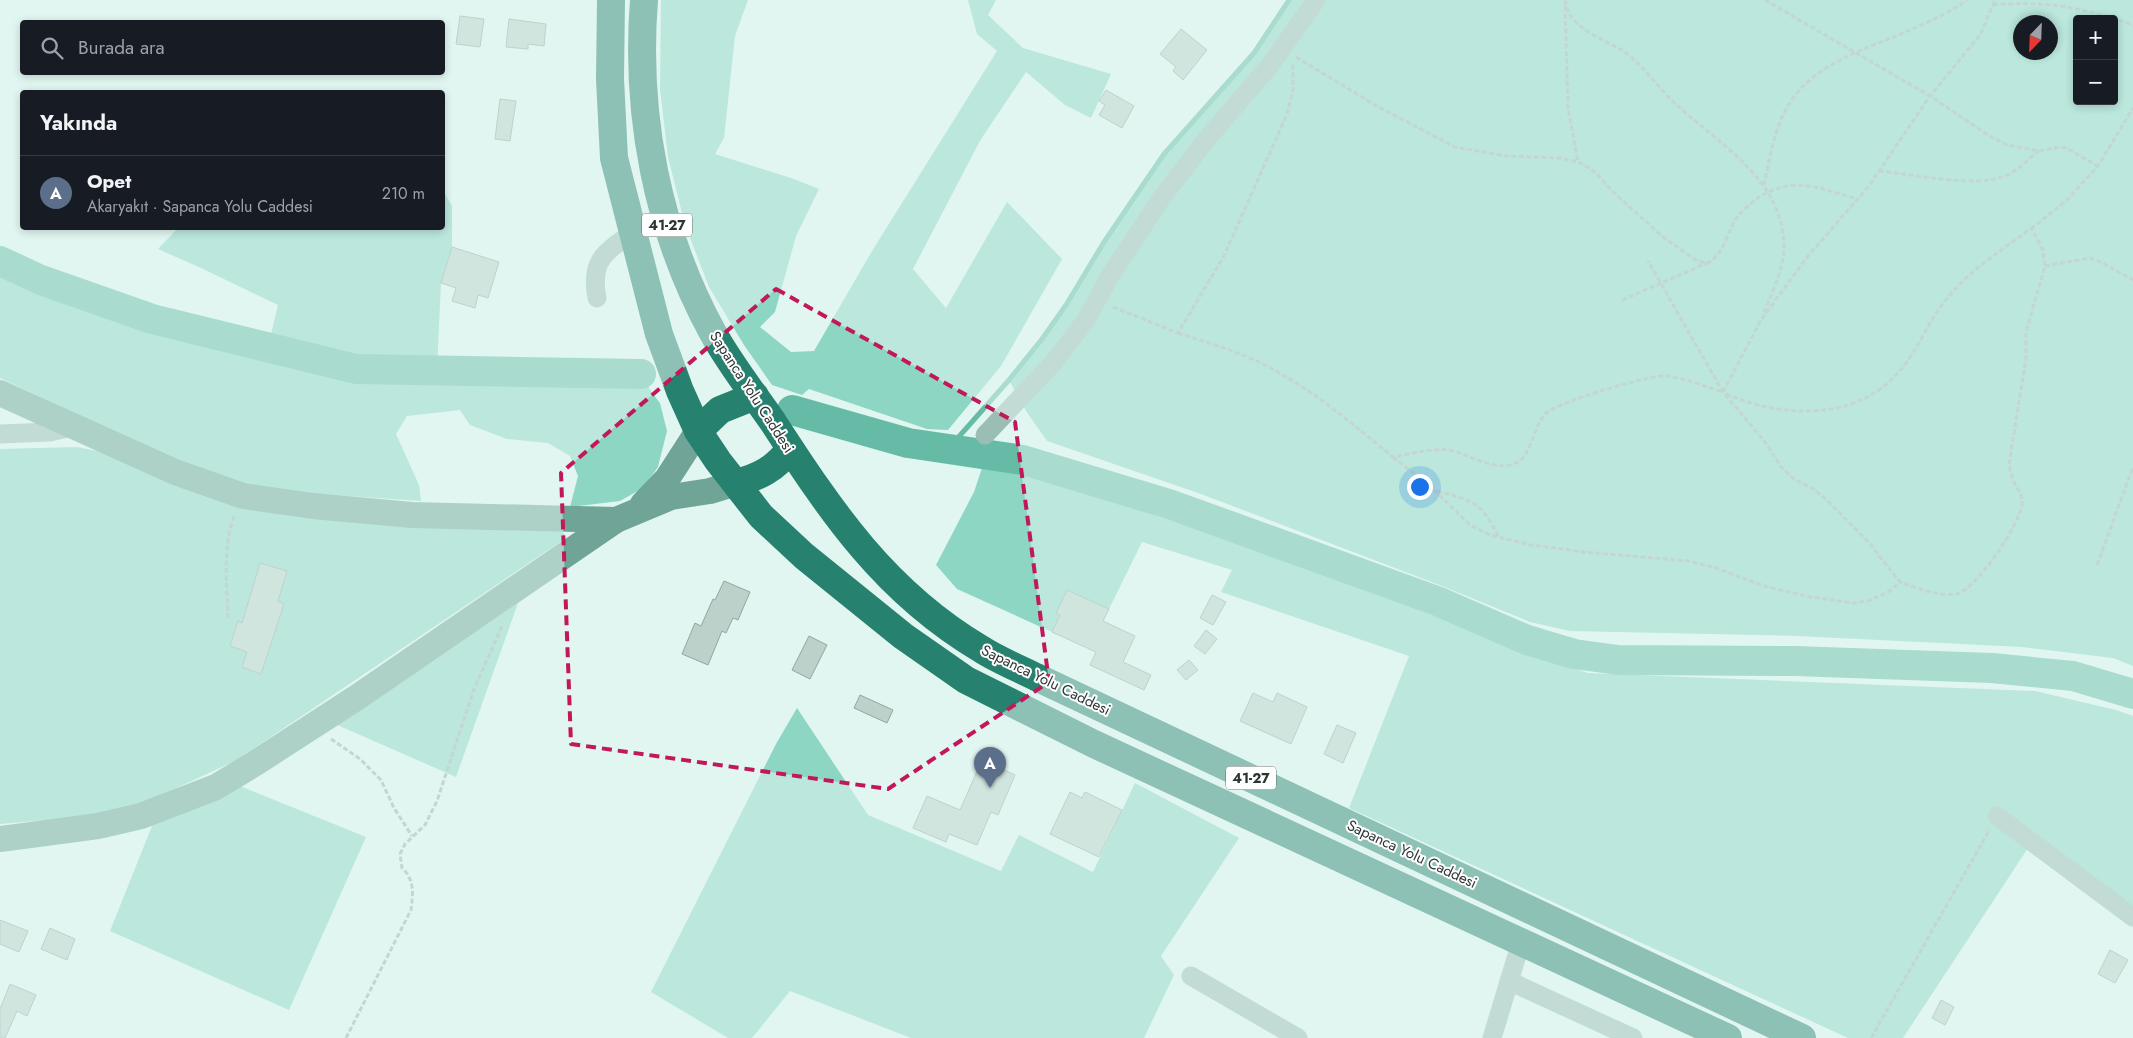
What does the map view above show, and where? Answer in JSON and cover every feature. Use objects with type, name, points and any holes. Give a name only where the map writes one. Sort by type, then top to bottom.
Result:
[{"type":"highway","points":[[611,0],[610,79],[614,158],[659,334],[680,391],[698,431],[761,516],[804,556],[903,636],[966,680],[1094,744],[1728,1038]]},
{"type":"highway","name":"Sapanca Yolu Caddesi","points":[[644,0],[642,93],[652,162],[665,218],[683,269],[713,333],[807,475],[866,555],[899,589],[936,620],[981,650],[1802,1038]]},
{"type":"highway","points":[[698,431],[720,410],[755,396]]},
{"type":"highway","points":[[736,483],[769,471],[780,462],[790,449]]},
{"type":"street","points":[[985,435],[1054,362],[1086,320],[1110,276],[1160,200],[1205,141],[1271,64],[1316,0]]},
{"type":"street","points":[[597,298],[594,281],[599,261],[609,249],[633,233]]},
{"type":"street","points":[[0,392],[175,472],[243,496],[313,506],[412,515],[627,515],[671,497],[710,491],[736,483]]},
{"type":"street","points":[[0,434],[50,432],[76,426]]},
{"type":"street","points":[[0,839],[98,826],[141,816],[216,787],[312,726],[627,515],[667,479],[698,431]]},
{"type":"street","points":[[1997,816],[2133,918]]},
{"type":"street","points":[[1492,1038],[1521,942]]},
{"type":"street","points":[[1191,976],[1298,1038]]},
{"type":"street","points":[[1510,981],[1633,1038]]},
{"type":"path","points":[[1565,0],[1568,108],[1578,162]]},
{"type":"path","points":[[1764,0],[1930,96],[1988,135],[2007,145],[2039,151],[2059,147],[2066,148],[2098,166]]},
{"type":"path","points":[[1764,185],[1782,115],[1795,95],[1812,78],[1836,61],[1910,30],[1967,0]]},
{"type":"path","points":[[1761,320],[1808,256],[1879,170],[1930,96],[1980,35],[1995,0]]},
{"type":"path","points":[[1993,4],[2032,0],[2052,2],[2133,25]]},
{"type":"path","points":[[1565,5],[1579,25],[1626,53],[1673,102],[1746,165],[1764,185],[1771,197],[1780,222],[1784,245],[1781,264],[1761,320],[1723,392]]},
{"type":"path","points":[[1178,333],[1224,256],[1287,114],[1293,90],[1293,55],[1375,106],[1455,147],[1506,156],[1559,158],[1578,162],[1596,172],[1613,192],[1663,237],[1697,261],[1708,263]]},
{"type":"path","points":[[1393,457],[1449,450],[1492,464],[1506,465],[1518,462],[1524,457],[1540,420],[1548,411],[1627,383],[1664,376],[1723,392],[1750,404],[1785,410],[1817,412],[1850,404],[1880,390],[1897,375],[1949,295],[1973,272],[2067,200],[2098,166],[2133,108]]},
{"type":"path","points":[[1879,170],[1960,180],[1993,181],[2013,172],[2039,151]]},
{"type":"path","points":[[1622,300],[1717,258],[1736,219],[1749,205],[1768,191],[1793,184],[1815,187],[1857,199]]},
{"type":"path","points":[[1648,260],[1723,392],[1766,442],[1782,468],[1794,479],[1815,490],[1832,505],[1870,544],[1900,582],[1938,594],[1958,594],[1969,588],[1982,574],[2007,538],[2022,505],[2021,492],[2012,479],[2009,465],[2026,358],[2026,332],[2046,266],[2043,250],[2031,228],[2028,230]]},
{"type":"path","points":[[2046,266],[2090,258],[2133,280]]},
{"type":"path","points":[[1097,300],[1178,333],[1230,350],[1277,372],[1315,396],[1393,457],[1434,490],[1470,525],[1499,537],[1531,545],[1584,552],[1688,561],[1764,586],[1811,597],[1854,603],[1868,601],[1888,592],[1900,582]]},
{"type":"path","points":[[2097,565],[2133,467]]},
{"type":"path","points":[[1434,490],[1466,499],[1478,505],[1488,516],[1499,537]]},
{"type":"path","points":[[228,618],[226,570],[229,539],[234,518],[243,496]]},
{"type":"path","points":[[346,1038],[411,910],[413,890],[410,875],[402,868],[400,854],[405,844],[425,825],[437,801],[474,690],[504,621]]},
{"type":"path","points":[[312,726],[360,759],[381,780],[394,808],[412,836]]},
{"type":"path","points":[[1871,1038],[1997,816]]},
{"type":"highlighted area","points":[[776,289],[1015,422],[1049,682],[888,789],[571,744],[561,473]]},
{"type":"green space","points":[[661,0],[748,0],[735,36],[724,138],[715,154],[794,179],[819,189],[796,236],[775,312],[760,327],[791,352],[814,351],[872,251],[997,51],[977,34],[968,0],[996,0],[988,15],[1023,48],[1111,74],[1091,118],[1065,105],[1026,72],[981,139],[913,269],[946,308],[1007,202],[1062,259],[1001,366],[948,430],[927,429],[809,389],[802,395],[772,385],[744,345],[709,287],[685,225],[668,157],[660,89]]},
{"type":"green space","points":[[1289,0],[2133,0],[2133,666],[2113,658],[2022,647],[1798,636],[1570,631],[1530,622],[1442,586],[1201,494],[1047,441],[1026,411],[1009,380],[1066,305],[1104,242],[1164,154],[1254,53]]},
{"type":"green space","points":[[445,194],[452,206],[452,247],[441,283],[437,369],[641,374],[660,403],[667,431],[658,467],[643,488],[620,501],[570,507],[578,476],[570,456],[548,443],[507,439],[470,425],[460,410],[407,416],[396,434],[419,485],[421,501],[247,489],[173,460],[0,378],[0,261],[41,280],[152,319],[268,347],[278,305],[158,249],[176,230],[445,230]]},
{"type":"green space","points":[[77,447],[112,454],[173,484],[561,531],[564,534],[563,540],[235,761],[146,802],[81,817],[0,824],[0,449]]},
{"type":"green space","points":[[983,465],[1091,493],[1222,538],[1427,613],[1518,650],[1588,673],[2035,691],[2116,710],[2133,716],[2133,917],[2032,842],[1903,1038],[1848,1038],[1349,808],[1409,656],[1221,592],[1232,570],[1142,542],[1109,609],[1067,590],[1056,613],[1060,615],[1052,632],[957,589],[936,565],[974,492]]},
{"type":"green space","points":[[518,603],[456,777],[335,724]]},
{"type":"green space","points":[[797,708],[868,815],[1001,871],[1019,835],[1093,872],[1135,783],[1239,838],[1161,956],[1174,975],[1144,1038],[911,1038],[790,991],[752,1038],[728,1038],[651,992],[776,744]]},
{"type":"green space","points":[[235,784],[366,837],[289,1010],[110,931],[154,821]]},
{"type":"building","points":[[460,16],[484,19],[480,47],[456,44]]},
{"type":"building","points":[[509,19],[546,24],[544,46],[528,44],[528,49],[506,47]]},
{"type":"building","points":[[1181,29],[1207,50],[1183,80],[1173,71],[1176,67],[1160,54]]},
{"type":"building","points":[[1106,90],[1134,106],[1122,128],[1099,115],[1105,105],[1099,101]]},
{"type":"building","points":[[500,99],[516,101],[510,141],[495,139]]},
{"type":"building","points":[[452,247],[499,262],[488,298],[478,295],[475,308],[452,301],[456,288],[441,283]]},
{"type":"building","points":[[260,563],[287,571],[278,601],[284,604],[261,674],[242,667],[247,652],[230,646],[238,621],[242,623]]},
{"type":"building","points":[[724,581],[750,592],[738,620],[733,618],[726,633],[722,631],[708,665],[682,654],[695,623],[701,626],[713,599],[715,600]]},
{"type":"building","points":[[1067,590],[1109,609],[1103,621],[1135,636],[1123,662],[1151,675],[1144,690],[1090,665],[1096,652],[1052,632],[1060,615],[1056,613]]},
{"type":"building","points":[[1212,595],[1226,602],[1213,625],[1200,618]]},
{"type":"building","points":[[1206,630],[1217,639],[1205,654],[1194,646]]},
{"type":"building","points":[[809,636],[827,645],[810,679],[792,670]]},
{"type":"building","points":[[1189,660],[1198,670],[1186,680],[1177,670]]},
{"type":"building","points":[[1253,693],[1273,702],[1277,693],[1307,707],[1291,744],[1240,721]]},
{"type":"building","points":[[860,695],[893,710],[887,723],[854,708]]},
{"type":"building","points":[[1337,725],[1356,733],[1343,763],[1324,754]]},
{"type":"building","points":[[982,760],[1015,775],[998,815],[991,812],[977,845],[949,834],[946,842],[913,828],[927,796],[960,810]]},
{"type":"building","points":[[1070,792],[1082,798],[1085,792],[1122,810],[1099,857],[1050,834]]},
{"type":"building","points":[[0,920],[28,931],[19,952],[0,944]]},
{"type":"building","points":[[50,928],[75,939],[67,960],[41,949]]},
{"type":"building","points":[[2110,950],[2128,960],[2115,983],[2098,974]]},
{"type":"building","points":[[10,984],[36,995],[27,1016],[17,1011],[5,1038],[0,1038],[0,1009]]},
{"type":"building","points":[[1941,1000],[1954,1007],[1945,1025],[1932,1018]]},
{"type":"waterway","points":[[948,449],[1009,380],[1042,339],[1066,305],[1104,242],[1164,154],[1254,53],[1289,0]]},
{"type":"waterway","points":[[0,261],[41,280],[152,319],[356,369],[641,374]]},
{"type":"waterway","points":[[792,410],[908,443],[1023,460],[1169,504],[1437,601],[1527,640],[1574,654],[1618,660],[1795,661],[1992,668],[2073,676],[2133,694]]},
{"type":"place","name":"Opet","points":[[990,788]]}]
